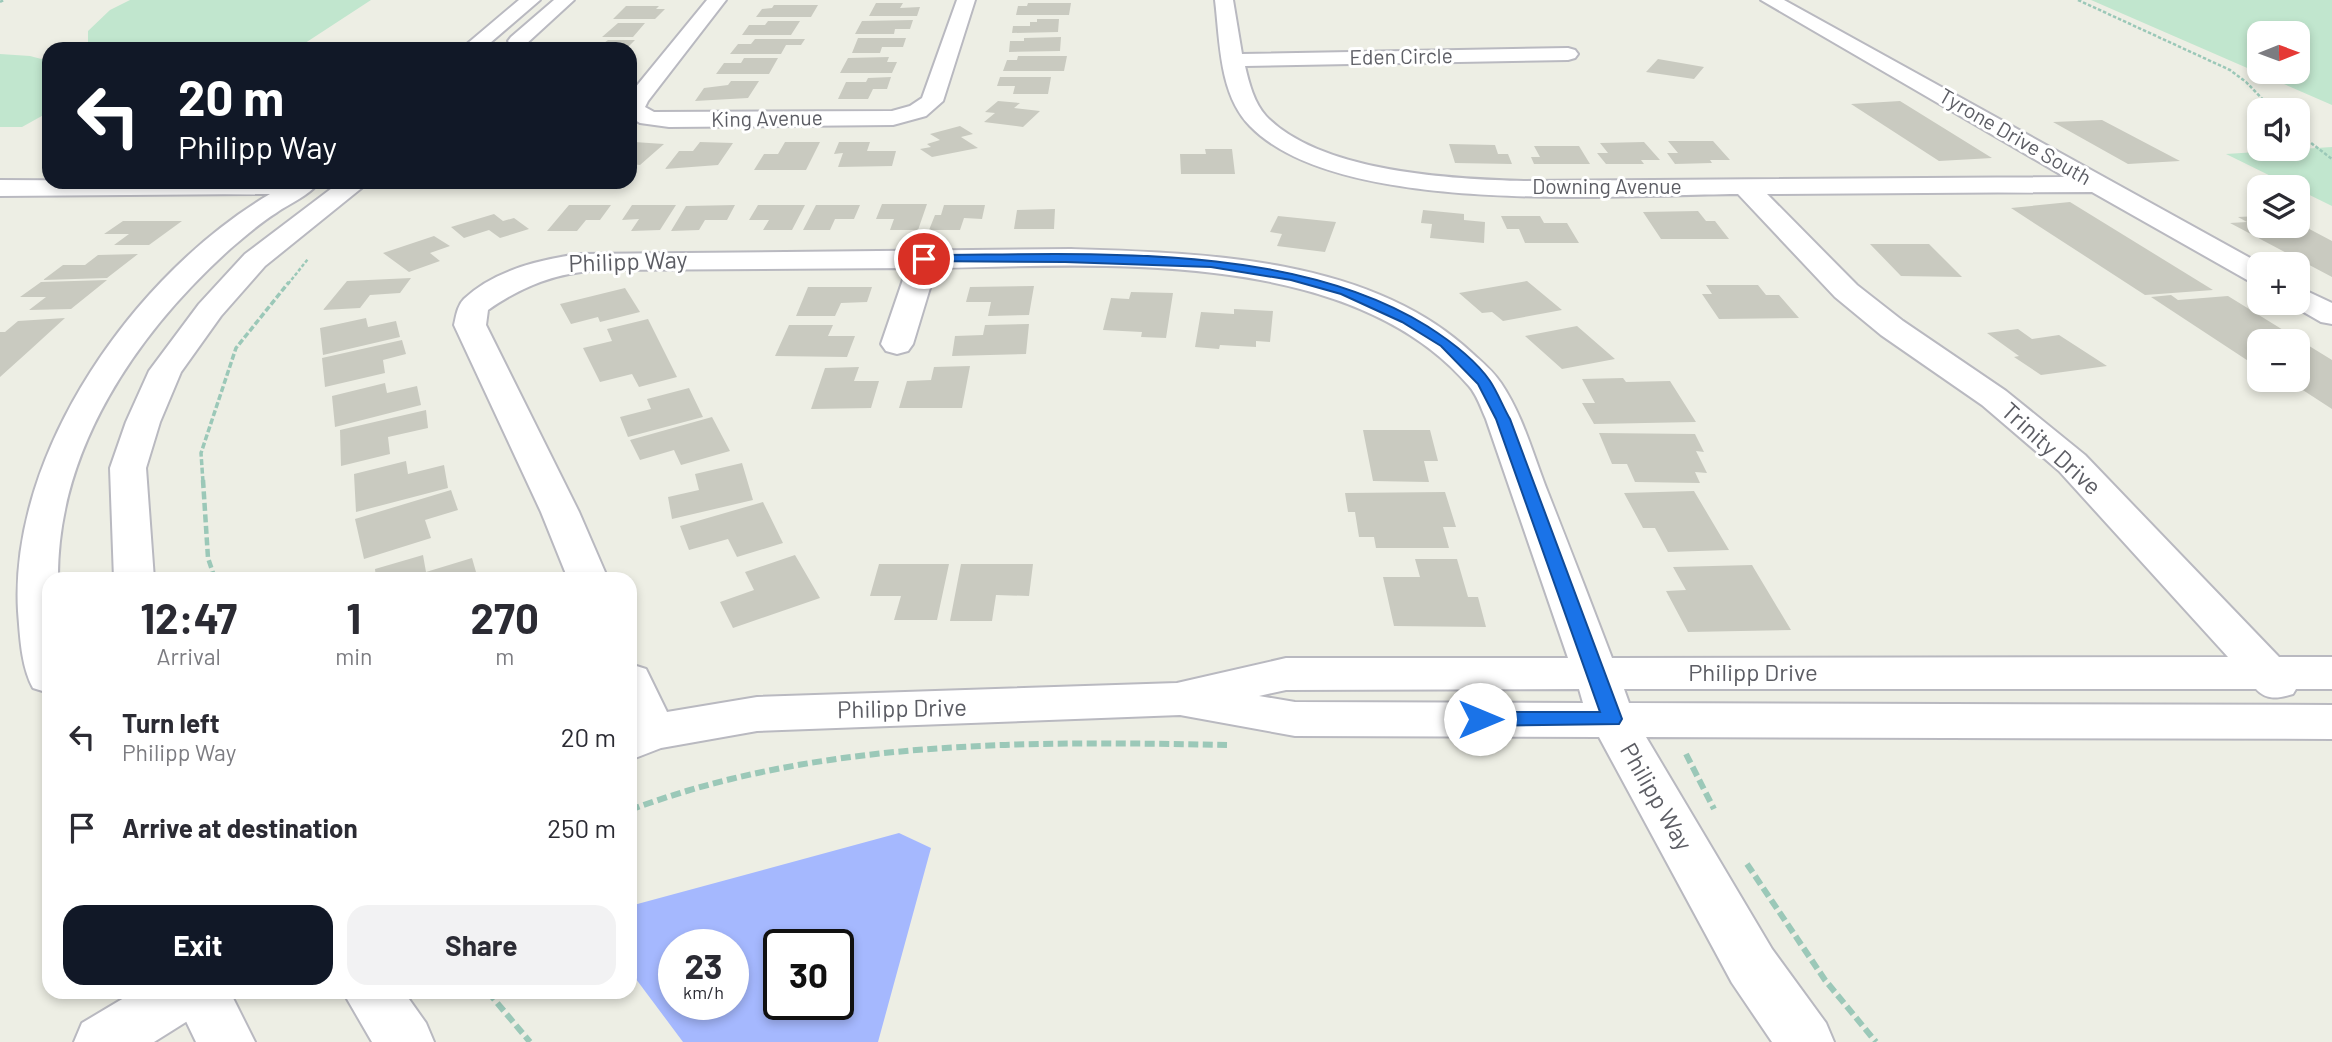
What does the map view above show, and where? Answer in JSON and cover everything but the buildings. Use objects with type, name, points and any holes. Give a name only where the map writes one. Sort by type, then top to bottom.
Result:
[{"type":"street","points":[[480,42],[531,0]]},
{"type":"street","points":[[516,42],[565,0]]},
{"type":"street","name":"King Avenue","points":[[637,100],[717,0]]},
{"type":"street","name":"King Avenue","points":[[637,111],[648,118],[668,120],[893,118],[918,111],[932,101],[966,0]]},
{"type":"street","name":"Downing Avenue","points":[[1224,0],[1240,90],[1257,120],[1289,144],[1354,167],[1435,183],[1473,186],[2096,184]]},
{"type":"street","name":"Tyrone Drive South","points":[[1770,0],[2247,268]]},
{"type":"street","name":"Eden Circle","points":[[1235,60],[1568,54]]},
{"type":"street","points":[[0,188],[42,187]]},
{"type":"street","name":"Trinity Drive","points":[[1745,187],[1846,291],[1892,328],[1994,398],[2073,463],[2267,673],[2326,728]]},
{"type":"street","points":[[42,629],[38,555],[52,482],[97,386],[128,339],[194,270],[261,211],[295,189]]},
{"type":"street","points":[[134,572],[128,468],[143,422],[165,371],[210,310],[255,260],[347,189]]},
{"type":"street","name":"Philipp Way","points":[[585,572],[560,512],[470,325],[474,306],[512,279],[559,263],[600,261],[1077,258],[1211,264],[1292,277],[1345,291],[1407,319],[1446,343],[1484,382],[1503,419],[1603,696],[1752,966],[1805,1042]]},
{"type":"street","points":[[897,344],[924,259]]},
{"type":"street","points":[[2310,303],[2332,315]]},
{"type":"street","name":"Philipp Drive","points":[[641,737],[757,714],[804,711],[1177,699],[1295,719],[1603,696],[2332,673]]},
{"type":"street","name":"Philipp Drive","points":[[1603,696],[2326,728]]},
{"type":"street","points":[[637,716],[641,737]]},
{"type":"street","points":[[103,1042],[174,999]]},
{"type":"street","points":[[204,999],[226,1042]]},
{"type":"street","points":[[376,999],[405,1042]]},
{"type":"path","points":[[0,2],[4,0]]},
{"type":"path","points":[[2078,0],[2230,70],[2261,98]]},
{"type":"path","points":[[2310,142],[2332,159]]},
{"type":"path","points":[[213,572],[208,558],[201,453],[236,348],[314,251]]},
{"type":"path","points":[[1684,750],[1720,821]]},
{"type":"path","points":[[1741,856],[1825,980],[1875,1042]]},
{"type":"path","points":[[494,999],[530,1042]]},
{"type":"green space","points":[[130,0],[371,0],[307,42],[88,42],[88,31],[110,10]]},
{"type":"green space","points":[[2091,0],[2332,0],[2332,105],[2284,84],[2310,84],[2310,21],[2247,21],[2247,68]]},
{"type":"green space","points":[[0,54],[42,59],[42,116],[22,127],[0,127]]},
{"type":"green space","points":[[2332,147],[2332,206],[2310,195],[2310,175],[2269,175],[2226,154],[2247,153],[2247,161],[2310,161],[2310,148]]},
{"type":"water","points":[[899,833],[931,848],[878,1042],[683,1042],[667,1020],[749,1020],[749,929],[658,929],[658,1009],[637,980],[637,904]]},
{"type":"route","points":[[924,259],[1138,260],[1211,264],[1292,277],[1345,291],[1407,319],[1446,343],[1484,382],[1503,419],[1612,719],[1480,719]]}]
